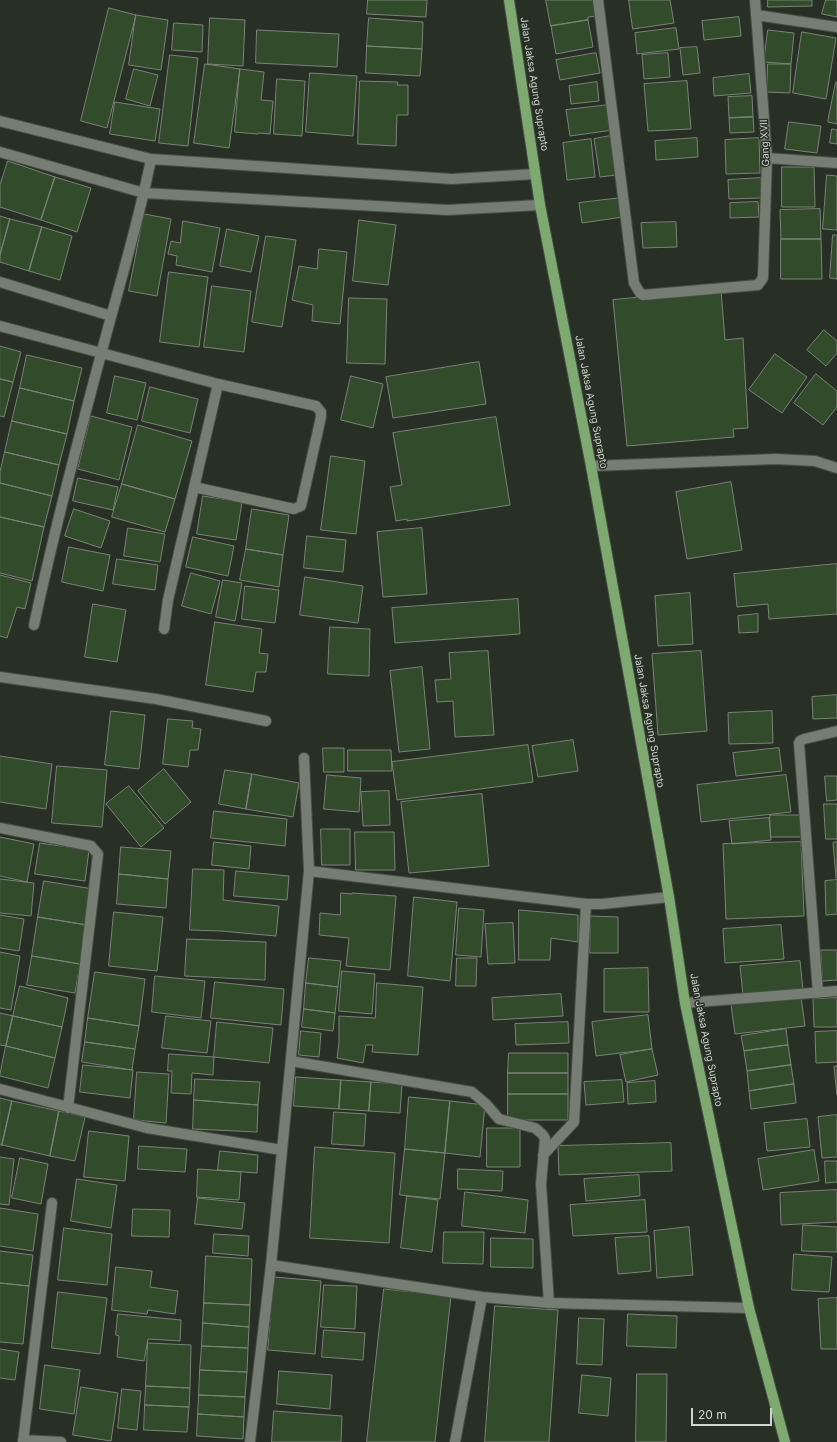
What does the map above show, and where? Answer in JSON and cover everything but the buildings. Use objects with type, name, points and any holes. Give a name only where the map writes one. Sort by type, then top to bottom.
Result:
[{"type":"main road","name":"Jalan Jaksa Agung Suprapto","points":[[509,0],[540,205],[591,466],[669,897],[685,1003],[749,1308],[785,1442]]},
{"type":"street","name":"Gang XVII","points":[[598,0],[634,283],[643,295],[758,285],[763,278],[767,158],[755,0]]},
{"type":"street","points":[[756,15],[837,27]]},
{"type":"street","points":[[0,121],[151,159],[452,179],[535,174]]},
{"type":"street","points":[[0,152],[144,193],[447,210],[540,205]]},
{"type":"street","points":[[767,158],[837,163]]},
{"type":"street","points":[[34,625],[101,353],[144,193],[151,159]]},
{"type":"street","points":[[0,282],[111,316]]},
{"type":"street","points":[[0,326],[218,384],[316,406],[318,409],[321,417],[301,506],[294,509],[194,487]]},
{"type":"street","points":[[164,629],[168,600],[218,384]]},
{"type":"street","points":[[591,466],[776,459],[815,461],[837,468]]},
{"type":"street","points":[[0,677],[156,699],[266,721]]},
{"type":"street","points":[[818,993],[799,743],[804,739],[837,731]]},
{"type":"street","points":[[250,1442],[271,1265],[309,871],[304,758]]},
{"type":"street","points":[[0,828],[91,846],[98,854],[68,1108]]},
{"type":"street","points":[[309,871],[586,904],[602,904],[669,897]]},
{"type":"street","points":[[543,1155],[574,1122],[586,904]]},
{"type":"street","points":[[685,1003],[837,991]]},
{"type":"street","points":[[291,1061],[472,1092],[486,1104],[499,1119],[535,1128],[542,1134],[544,1138],[541,1184],[549,1303]]},
{"type":"street","points":[[0,1089],[147,1128],[282,1150]]},
{"type":"street","points":[[52,1203],[23,1441],[61,1442]]},
{"type":"street","points":[[271,1265],[482,1297],[549,1303],[749,1308]]},
{"type":"street","points":[[455,1442],[482,1297]]}]
